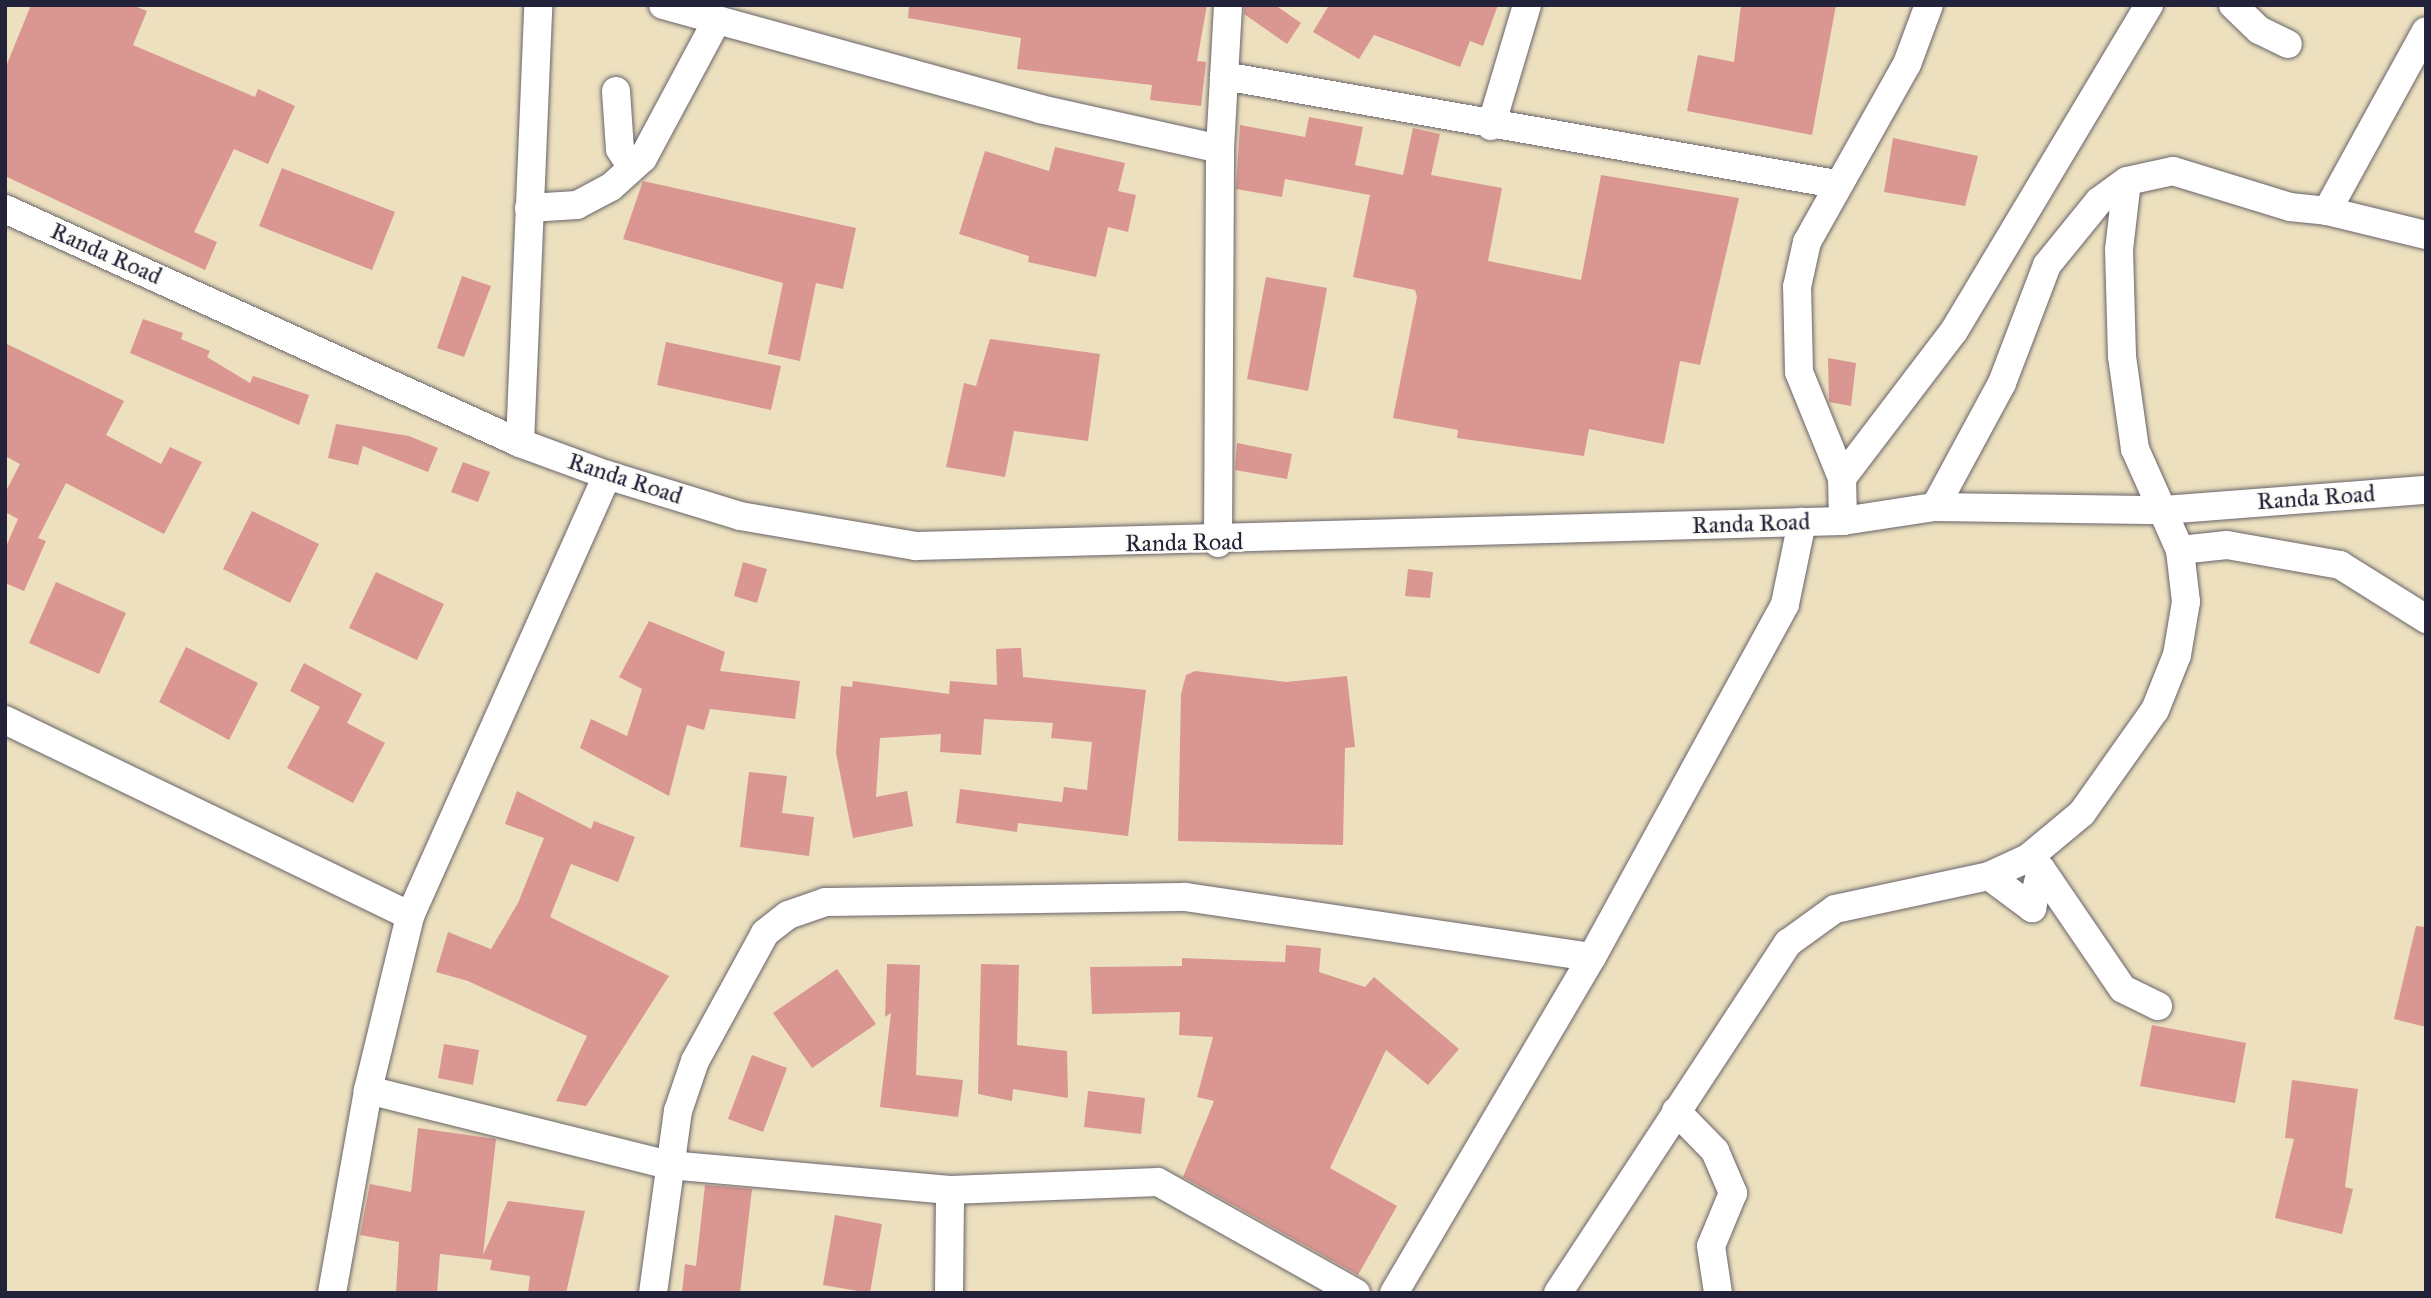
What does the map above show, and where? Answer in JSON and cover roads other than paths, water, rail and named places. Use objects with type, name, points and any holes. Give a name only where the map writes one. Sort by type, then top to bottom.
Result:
[{"type":"street","points":[[520,443],[538,5]]},
{"type":"street","points":[[663,5],[1040,110],[1220,149]]},
{"type":"street","points":[[1218,543],[1220,149],[1228,5]]},
{"type":"street","points":[[1491,126],[1527,5]]},
{"type":"street","points":[[1843,521],[1842,478],[1799,372],[1794,321],[1807,242],[1836,184],[1860,154],[1901,75],[1929,5]]},
{"type":"street","points":[[1842,478],[1954,331],[2149,5]]},
{"type":"street","points":[[2233,5],[2259,30],[2288,44]]},
{"type":"street","points":[[529,208],[577,205],[632,168],[717,20]]},
{"type":"street","points":[[2327,211],[2426,31]]},
{"type":"street","points":[[1224,76],[1491,126],[1836,184]]},
{"type":"street","points":[[616,91],[614,120],[632,168]]},
{"type":"street","points":[[1935,506],[2002,383],[2047,265],[2099,201],[2127,181],[2173,171],[2290,207],[2327,211],[2426,235]]},
{"type":"street","points":[[1558,1293],[1788,943],[1809,924],[1835,909],[1989,876],[2028,858],[2082,813],[2155,710],[2177,655],[2186,603],[2180,550],[2135,449],[2122,356],[2119,250],[2127,181]]},
{"type":"street","name":"Randa Road","points":[[5,208],[520,443],[607,475],[740,516],[916,546],[1218,543],[1843,521],[1935,506],[2164,510],[2426,490]]},
{"type":"street","points":[[332,1293],[368,1090],[410,916],[607,475]]},
{"type":"street","points":[[1394,1293],[1592,957],[1785,604],[1802,522]]},
{"type":"street","points":[[2180,550],[2227,545],[2340,565],[2426,619]]},
{"type":"street","points":[[5,720],[410,916]]},
{"type":"street","points":[[1989,876],[2032,908],[2041,869],[2123,989],[2158,1006]]},
{"type":"street","points":[[653,1293],[668,1165],[695,1062],[765,933],[788,915],[825,902],[1185,897],[1592,957]]},
{"type":"street","points":[[368,1090],[668,1165],[950,1190],[1158,1182],[1356,1293]]},
{"type":"street","points":[[1676,1111],[1715,1151],[1733,1193],[1711,1246],[1718,1293]]},
{"type":"street","points":[[948,1293],[950,1190]]}]
